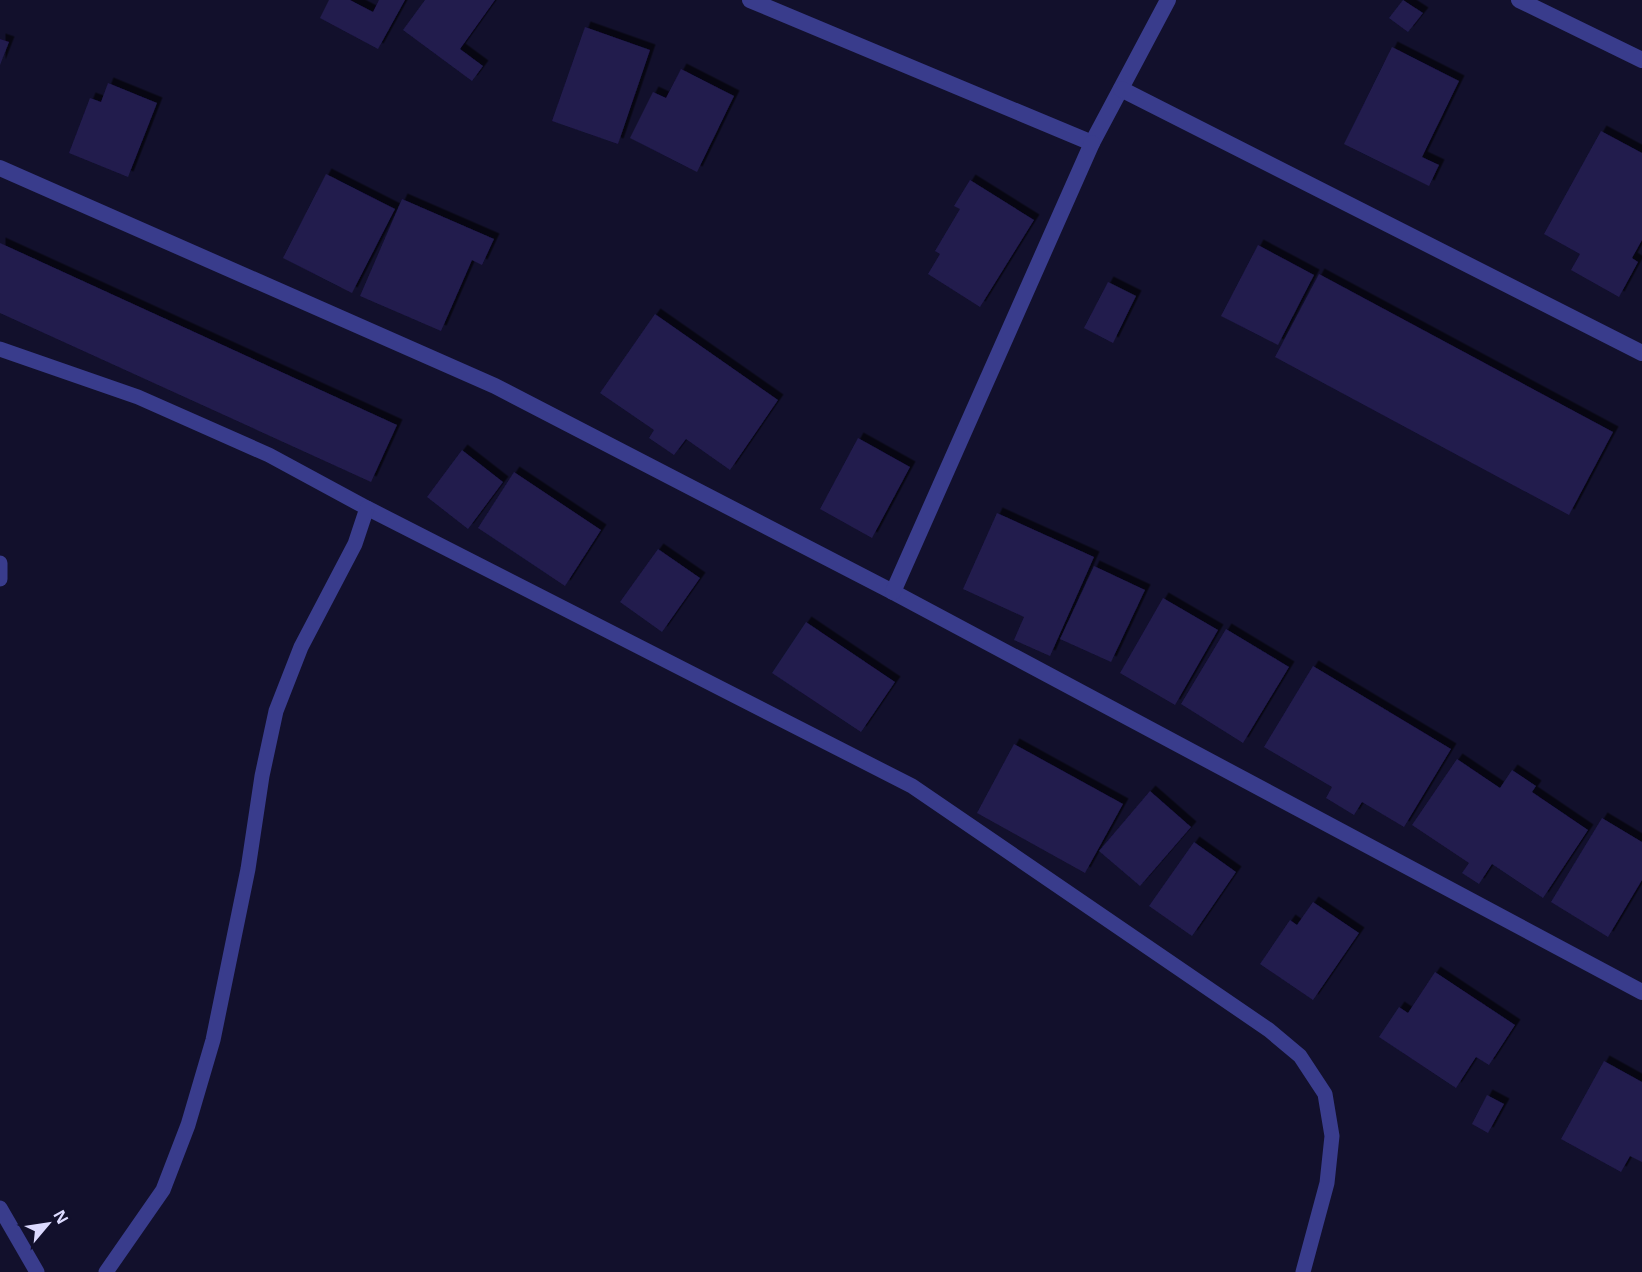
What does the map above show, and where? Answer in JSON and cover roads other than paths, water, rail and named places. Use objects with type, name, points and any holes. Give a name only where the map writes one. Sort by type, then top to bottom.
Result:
[{"type":"street","points":[[750,0],[1092,143]]},
{"type":"street","points":[[893,592],[1092,143],[1168,0]]},
{"type":"street","points":[[1519,0],[1642,60]]},
{"type":"street","points":[[1121,89],[1642,353]]},
{"type":"street","points":[[0,168],[495,386],[893,592],[1642,992]]},
{"type":"lane","points":[[0,349],[138,398],[269,455],[367,508],[912,786],[1269,1030],[1300,1056],[1325,1094],[1332,1136],[1327,1183],[1303,1272]]},
{"type":"lane","points":[[106,1272],[163,1190],[188,1125],[213,1040],[248,869],[262,776],[276,711],[302,647],[355,544],[367,508]]},
{"type":"lane","points":[[0,563],[0,579]]},
{"type":"lane","points":[[0,1208],[37,1272]]}]
